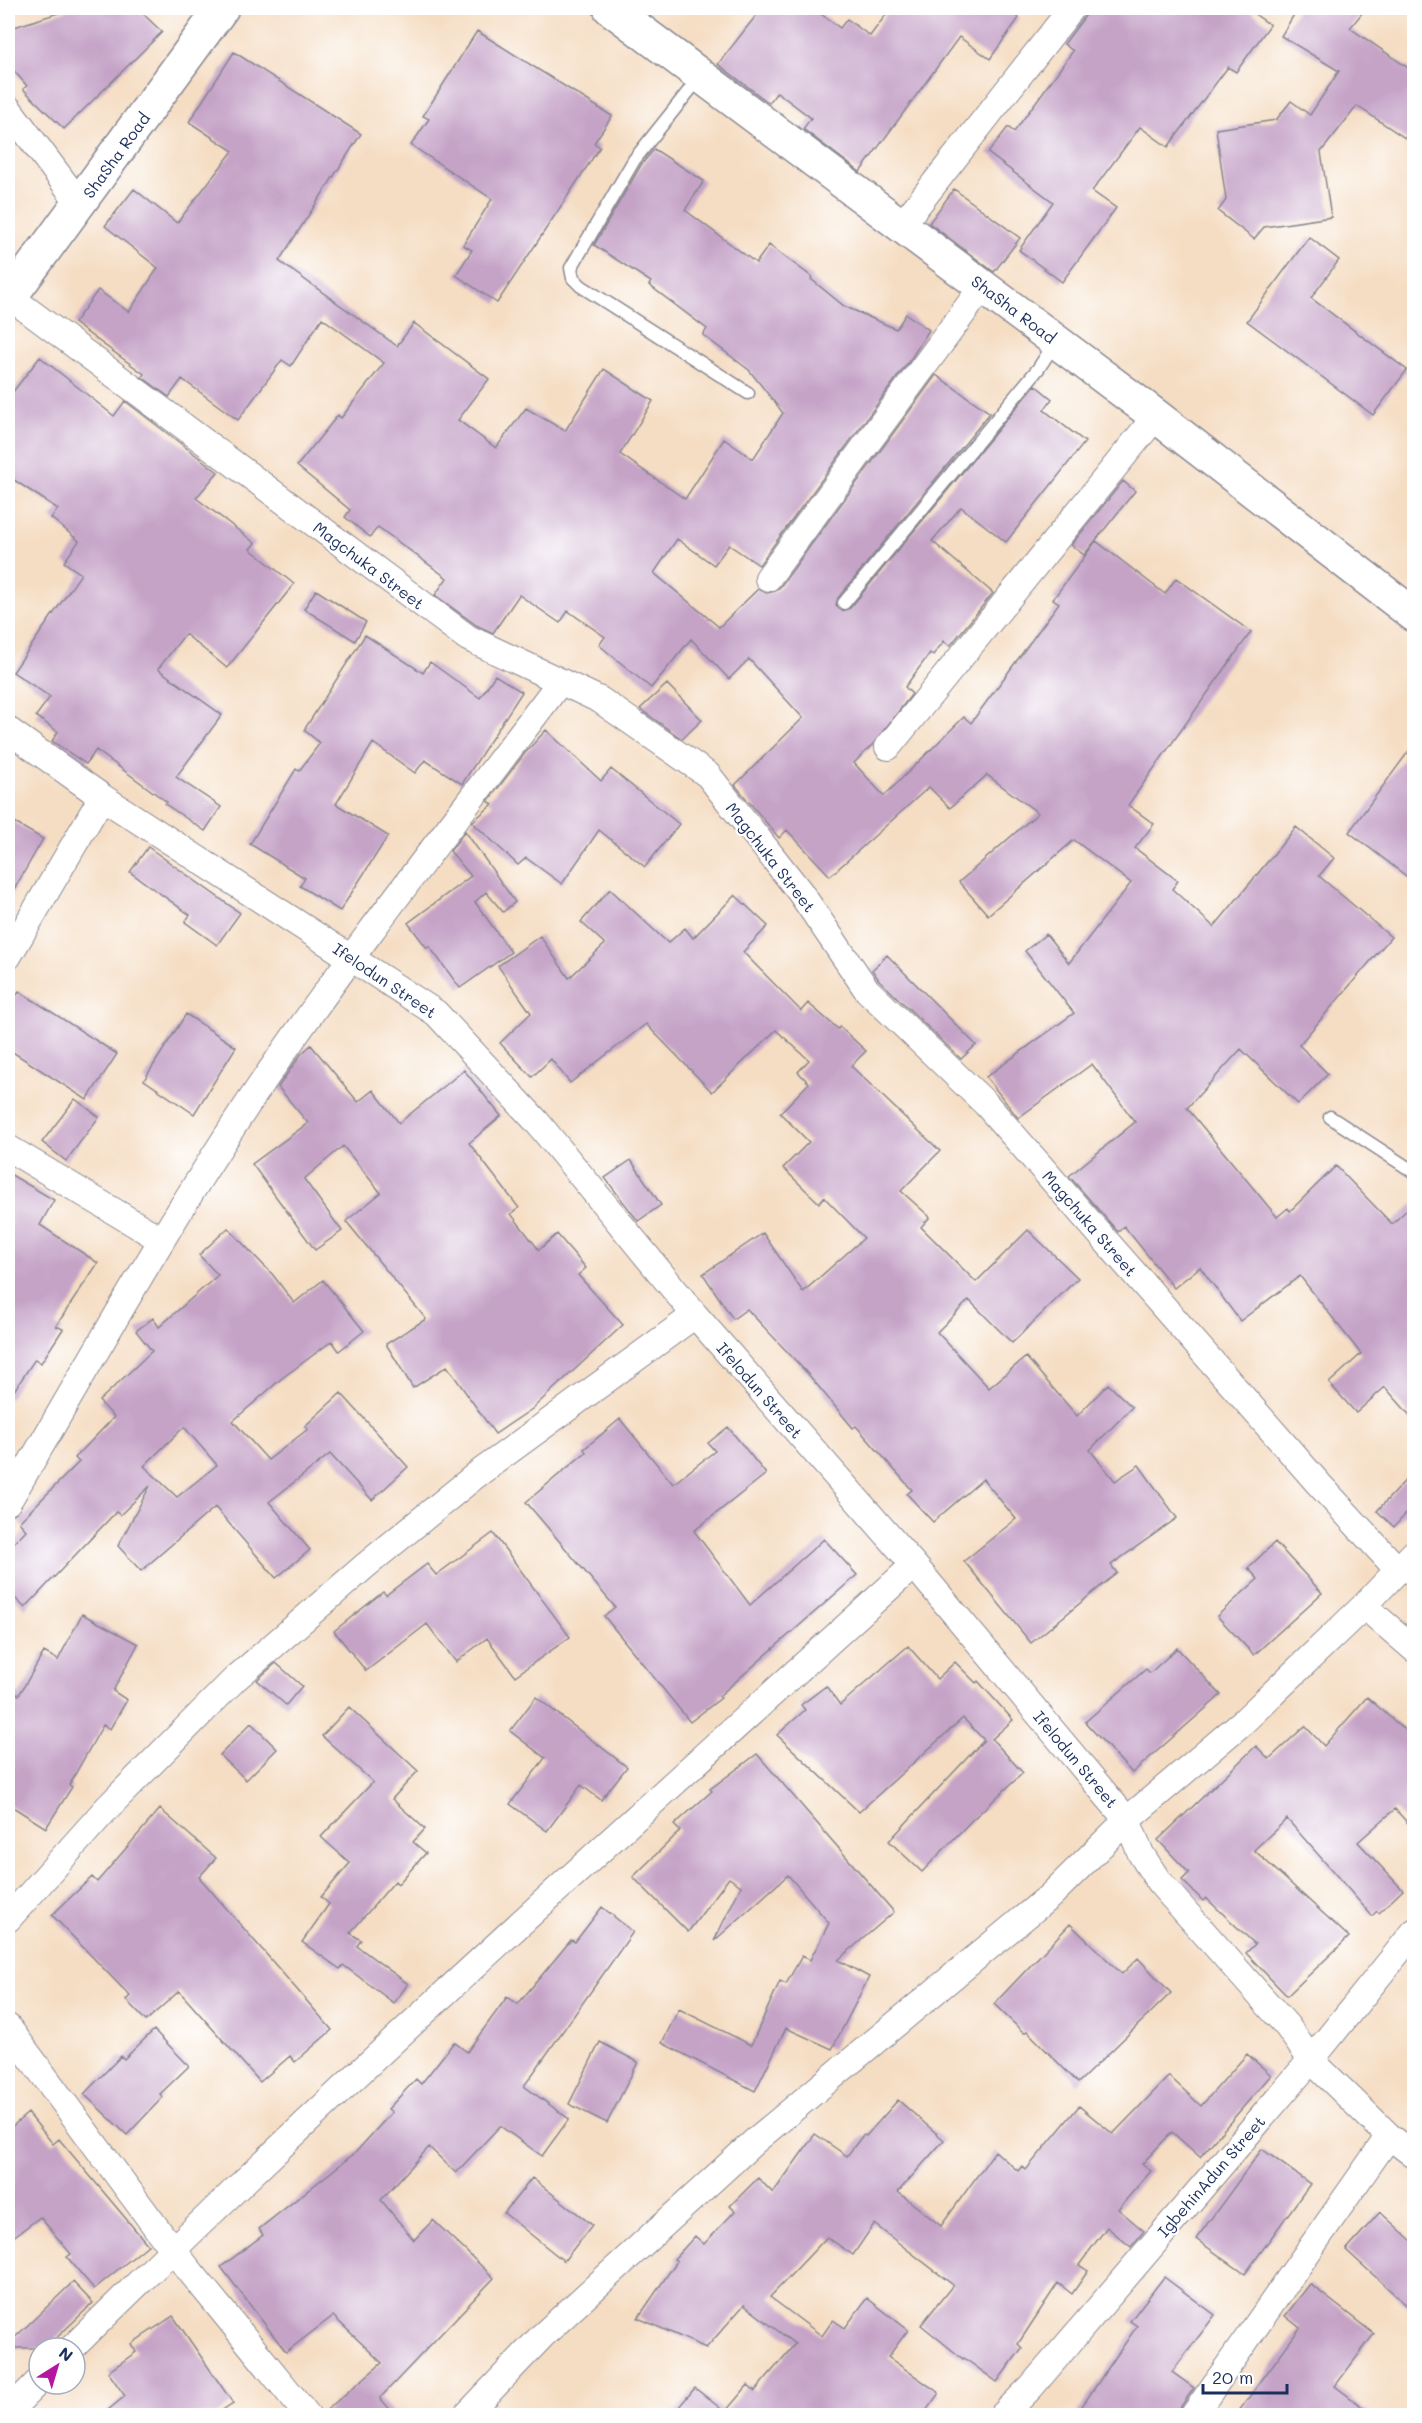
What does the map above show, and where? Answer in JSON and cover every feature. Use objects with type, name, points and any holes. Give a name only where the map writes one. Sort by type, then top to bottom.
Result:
[{"type":"street","name":"ShaSha Road","points":[[9,299],[222,8]]},
{"type":"street","name":"ShaSha Road","points":[[610,8],[1156,416],[1414,615]]},
{"type":"street","points":[[902,226],[1072,8]]},
{"type":"street","points":[[8,108],[80,204]]},
{"type":"street","points":[[768,578],[983,286]]},
{"type":"street","name":"Magchuka Street","points":[[9,299],[468,638],[600,700],[708,775],[800,891],[867,990],[986,1104],[1317,1482],[1407,1562]]},
{"type":"street","points":[[888,747],[1156,416]]},
{"type":"street","points":[[8,1502],[162,1240],[260,1087],[352,957],[560,682]]},
{"type":"street","name":"Ifelodun Street","points":[[8,730],[102,797],[436,1013],[537,1122],[695,1316],[914,1565],[1127,1820],[1141,1854],[1159,1882],[1287,2026],[1311,2060],[1389,2136],[1414,2155]]},
{"type":"street","points":[[8,957],[102,797]]},
{"type":"street","points":[[8,1148],[162,1240]]},
{"type":"street","points":[[8,1919],[108,1808],[235,1679],[365,1566],[475,1476],[695,1316]]},
{"type":"street","points":[[466,2415],[542,2336],[756,2140],[1050,1896],[1127,1820],[1245,1720],[1407,1562]]},
{"type":"street","points":[[84,2336],[172,2249],[545,1900],[914,1565]]},
{"type":"street","points":[[1364,1606],[1414,1649]]},
{"type":"street","name":"IgbehinAdun Street","points":[[1002,2415],[1030,2387],[1311,2060],[1414,1932]]},
{"type":"street","points":[[8,2027],[172,2249],[308,2415]]},
{"type":"street","points":[[1193,2415],[1389,2136]]},
{"type":"street","points":[[8,2412],[27,2393]]},
{"type":"lane","points":[[701,75],[634,160],[571,268],[573,278],[581,286],[748,393]]},
{"type":"lane","points":[[844,603],[1038,369],[1056,341]]},
{"type":"lane","points":[[1330,1118],[1414,1172]]},
{"type":"building","points":[[74,8],[137,8],[162,32],[64,129],[23,89],[27,86],[8,64],[8,29]]},
{"type":"building","points":[[762,8],[813,8],[840,28],[847,19],[870,36],[891,8],[1004,8],[1019,18],[990,59],[959,37],[860,172],[803,129],[811,118],[777,92],[769,103],[718,64]]},
{"type":"building","points":[[1091,8],[1246,8],[1270,25],[1236,72],[1228,67],[1168,147],[1140,127],[1092,191],[1116,208],[1062,282],[1019,250],[1053,202],[988,153],[1008,127],[1014,132],[1073,51],[1064,44]]},
{"type":"building","points":[[1298,8],[1366,8],[1350,28],[1414,72],[1414,144],[1357,106],[1321,152],[1331,217],[1264,227],[1254,239],[1218,211],[1226,200],[1216,129],[1276,120],[1291,101],[1310,115],[1339,71],[1281,36]]},
{"type":"building","points":[[477,31],[612,116],[594,143],[600,147],[497,303],[456,275],[472,250],[463,245],[492,199],[411,145],[429,119],[423,116]]},
{"type":"building","points":[[234,52],[361,134],[279,261],[397,346],[414,323],[489,379],[458,420],[496,448],[526,408],[565,431],[604,369],[653,401],[620,454],[685,499],[724,439],[753,459],[783,413],[749,370],[703,335],[707,329],[649,285],[651,282],[594,245],[641,165],[654,149],[704,181],[685,210],[756,263],[769,245],[812,277],[811,279],[844,306],[896,329],[906,314],[929,330],[912,357],[759,565],[729,545],[714,565],[677,539],[654,573],[719,627],[758,589],[767,593],[780,587],[936,375],[990,413],[838,598],[836,605],[842,611],[850,608],[1035,385],[1052,399],[1044,410],[1085,442],[1006,542],[961,507],[932,541],[993,593],[950,646],[944,641],[933,655],[930,653],[905,687],[912,694],[873,744],[854,763],[884,796],[964,717],[971,723],[1059,603],[1053,599],[1096,541],[1165,594],[1176,578],[1251,632],[1128,805],[1154,824],[1135,848],[1178,881],[1172,889],[1214,927],[1296,827],[1334,858],[1319,876],[1391,937],[1299,1045],[1328,1074],[1298,1104],[1241,1049],[1187,1108],[1277,1217],[1288,1208],[1290,1211],[1336,1166],[1392,1224],[1414,1203],[1414,1420],[1385,1387],[1356,1413],[1329,1383],[1361,1354],[1300,1276],[1240,1321],[1200,1267],[1174,1288],[1124,1226],[1118,1232],[1069,1176],[1135,1122],[1092,1064],[1018,1118],[986,1077],[1074,1013],[1025,951],[1046,934],[1069,963],[1131,883],[1074,840],[988,915],[959,882],[1038,813],[987,775],[950,808],[929,787],[830,876],[787,830],[779,838],[735,785],[803,718],[749,659],[729,679],[691,639],[651,688],[599,645],[605,637],[568,611],[560,623],[519,595],[493,633],[476,625],[435,595],[447,578],[378,527],[370,537],[345,517],[350,510],[297,466],[338,415],[341,418],[384,363],[322,318],[291,366],[282,360],[238,420],[182,379],[169,397],[142,377],[144,374],[74,323],[98,290],[129,312],[158,268],[105,226],[134,189],[177,223],[233,151],[189,122]]},
{"type":"building","points":[[954,189],[1020,238],[994,272],[929,223]]},
{"type":"building","points":[[1309,237],[1339,260],[1311,298],[1407,370],[1373,415],[1247,321]]},
{"type":"building","points":[[40,357],[114,416],[125,401],[218,472],[196,498],[255,543],[250,549],[294,584],[227,668],[185,634],[158,669],[222,715],[176,777],[221,807],[205,831],[165,804],[167,802],[96,750],[86,764],[52,741],[58,732],[36,716],[50,697],[13,672],[81,574],[64,562],[79,541],[51,518],[58,509],[8,476],[8,398]]},
{"type":"building","points":[[1123,481],[1135,491],[1084,555],[1071,545]]},
{"type":"building","points":[[316,590],[366,622],[355,641],[304,609]]},
{"type":"building","points":[[365,635],[423,673],[430,662],[480,698],[495,675],[522,692],[462,784],[425,760],[415,773],[373,743],[336,804],[388,836],[340,911],[300,886],[305,878],[250,844],[296,769],[299,771],[320,743],[304,730]]},
{"type":"building","points":[[667,684],[702,720],[682,739],[640,709]]},
{"type":"building","points":[[546,730],[601,781],[611,769],[679,824],[645,867],[599,830],[562,884],[526,858],[518,865],[472,822],[493,804],[488,801]]},
{"type":"building","points":[[1414,744],[1414,882],[1349,832]]},
{"type":"building","points":[[8,819],[43,839],[8,900]]},
{"type":"building","points":[[465,831],[515,902],[503,912],[486,892],[475,902],[511,952],[460,988],[429,946],[427,948],[408,923],[471,876],[450,851]]},
{"type":"building","points":[[148,847],[240,913],[217,945],[185,922],[190,915],[130,872]]},
{"type":"building","points":[[610,889],[668,943],[685,928],[693,938],[735,895],[768,926],[743,952],[801,1011],[808,1003],[838,1029],[840,1027],[866,1051],[851,1066],[940,1151],[901,1191],[930,1217],[921,1227],[976,1282],[1028,1230],[1078,1278],[1012,1343],[969,1300],[937,1332],[989,1388],[1026,1357],[1077,1416],[1108,1384],[1132,1407],[1090,1450],[1115,1481],[1139,1465],[1177,1518],[1111,1565],[1117,1573],[1031,1643],[964,1561],[1016,1519],[983,1479],[933,1522],[907,1494],[912,1490],[856,1426],[853,1428],[808,1374],[747,1309],[733,1319],[703,1274],[763,1233],[803,1292],[864,1238],[824,1197],[819,1203],[783,1168],[809,1142],[780,1113],[809,1083],[798,1072],[809,1060],[776,1030],[712,1092],[646,1024],[570,1083],[551,1059],[532,1077],[500,1043],[531,1013],[498,966],[540,936],[569,978],[605,944],[581,922]]},
{"type":"building","points":[[887,955],[976,1045],[961,1059],[879,980],[872,970]]},
{"type":"building","points":[[19,991],[117,1054],[87,1100],[8,1049],[8,1010]]},
{"type":"building","points":[[186,1014],[236,1047],[194,1114],[144,1080]]},
{"type":"building","points":[[311,1045],[358,1102],[373,1090],[399,1123],[464,1070],[501,1116],[469,1143],[519,1208],[511,1214],[539,1250],[557,1234],[586,1268],[578,1275],[623,1325],[532,1409],[495,1434],[447,1366],[413,1388],[386,1344],[426,1319],[346,1221],[381,1193],[343,1146],[304,1179],[342,1231],[315,1250],[252,1164],[308,1123],[278,1087],[301,1054]]},
{"type":"building","points":[[75,1099],[99,1117],[66,1161],[42,1142]]},
{"type":"building","points":[[631,1160],[661,1205],[638,1221],[605,1178]]},
{"type":"building","points":[[8,1173],[54,1200],[40,1225],[98,1263],[56,1326],[63,1329],[41,1363],[35,1359],[8,1400]]},
{"type":"building","points":[[228,1228],[273,1275],[294,1303],[323,1280],[364,1331],[339,1351],[332,1341],[281,1379],[233,1421],[268,1460],[308,1429],[305,1426],[341,1393],[408,1467],[372,1500],[330,1454],[269,1502],[310,1550],[276,1578],[215,1507],[141,1571],[118,1546],[150,1486],[120,1515],[116,1512],[25,1608],[8,1591],[8,1549],[26,1530],[19,1522],[79,1462],[75,1458],[114,1417],[99,1401],[152,1351],[136,1331],[153,1318],[159,1327],[218,1275],[199,1255]],"holes":[[[184,1427],[217,1465],[177,1497],[144,1466]]]},
{"type":"building","points":[[620,1419],[673,1484],[715,1451],[708,1443],[728,1427],[766,1474],[694,1531],[750,1605],[824,1539],[857,1575],[719,1696],[721,1698],[690,1722],[604,1616],[615,1607],[526,1502],[586,1452],[584,1449]]},
{"type":"building","points":[[1414,1471],[1414,1505],[1394,1527],[1377,1511]]},
{"type":"building","points":[[493,1533],[570,1637],[515,1676],[487,1638],[456,1662],[427,1624],[366,1671],[334,1631],[383,1592],[386,1595],[427,1564],[436,1575]]},
{"type":"building","points":[[1275,1542],[1322,1593],[1254,1655],[1217,1616],[1258,1579],[1248,1568]]},
{"type":"building","points":[[82,1614],[138,1644],[113,1691],[127,1700],[110,1729],[103,1725],[69,1785],[72,1787],[46,1828],[8,1804],[8,1689],[19,1695],[44,1652],[58,1660]]},
{"type":"building","points":[[908,1646],[937,1679],[955,1662],[976,1683],[978,1681],[1013,1720],[992,1739],[1023,1773],[972,1820],[922,1872],[889,1841],[984,1740],[963,1718],[859,1812],[777,1735],[805,1710],[801,1705],[826,1686],[840,1705]]},
{"type":"building","points":[[1177,1648],[1221,1695],[1132,1773],[1085,1722],[1146,1669],[1150,1673]]},
{"type":"building","points":[[276,1663],[302,1686],[286,1705],[257,1680]]},
{"type":"building","points":[[536,1697],[627,1767],[601,1800],[581,1785],[547,1831],[510,1804],[545,1758],[510,1731]]},
{"type":"building","points":[[1367,1697],[1414,1738],[1414,1830],[1395,1809],[1358,1842],[1403,1890],[1379,1913],[1377,1911],[1372,1916],[1287,1819],[1254,1850],[1349,1937],[1287,1996],[1246,1953],[1255,1944],[1206,1898],[1203,1901],[1182,1880],[1189,1873],[1158,1840],[1256,1746],[1269,1759],[1305,1726],[1324,1746]]},
{"type":"building","points":[[349,1707],[418,1771],[392,1799],[425,1829],[413,1842],[426,1853],[398,1884],[395,1881],[350,1933],[361,1940],[357,1946],[408,1984],[394,2003],[343,1965],[340,1969],[302,1942],[329,1904],[321,1897],[350,1863],[321,1837],[373,1782],[322,1736]]},
{"type":"building","points":[[251,1723],[277,1749],[246,1780],[220,1755]]},
{"type":"building","points":[[757,1754],[894,1912],[838,1960],[869,1977],[832,2049],[786,2028],[755,2091],[662,2043],[679,2009],[751,2045],[780,1981],[786,1984],[802,1956],[810,1960],[829,1923],[788,1875],[714,1941],[741,1886],[729,1878],[688,1932],[633,1877],[680,1831],[674,1825],[712,1791],[710,1789]]},
{"type":"building","points":[[160,1809],[216,1858],[199,1877],[332,2030],[295,2062],[290,2056],[260,2082],[179,1991],[146,2021],[126,2000],[130,1996],[52,1915],[92,1877],[97,1882]]},
{"type":"building","points":[[602,1907],[633,1932],[524,2086],[569,2119],[542,2156],[500,2126],[456,2173],[429,2147],[381,2200],[414,2240],[433,2220],[494,2278],[380,2398],[395,2415],[323,2415],[382,2363],[333,2316],[286,2352],[221,2267],[263,2235],[259,2229],[355,2153],[392,2112],[388,2109],[416,2079],[421,2084],[454,2042],[467,2052],[507,1997],[518,2004],[571,1940],[575,1942]]},
{"type":"building","points":[[1070,1924],[1122,1974],[1138,1958],[1171,1993],[1078,2083],[1027,2031],[1024,2033],[994,2004]]},
{"type":"building","points":[[154,2030],[189,2066],[160,2094],[163,2097],[127,2135],[84,2094],[121,2056],[124,2059]]},
{"type":"building","points":[[600,2042],[638,2062],[607,2123],[569,2104]]},
{"type":"building","points":[[1247,2054],[1271,2075],[1200,2157],[1172,2132],[1142,2164],[1151,2171],[1118,2209],[1144,2231],[1131,2247],[1107,2227],[1079,2265],[1088,2271],[1072,2294],[1058,2283],[1018,2344],[1022,2348],[997,2382],[963,2359],[921,2325],[953,2285],[874,2224],[853,2255],[827,2237],[770,2297],[822,2336],[833,2320],[845,2328],[867,2298],[908,2330],[888,2357],[939,2393],[923,2415],[672,2415],[695,2388],[725,2412],[748,2385],[755,2391],[795,2344],[744,2305],[706,2348],[638,2318],[677,2261],[674,2259],[695,2236],[704,2244],[735,2211],[730,2206],[758,2178],[773,2193],[815,2134],[847,2156],[863,2135],[866,2136],[898,2100],[944,2140],[898,2192],[941,2226],[995,2151],[1018,2171],[1022,2166],[1026,2170],[1079,2106],[1113,2134],[1169,2076],[1201,2106]]},
{"type":"building","points":[[28,2113],[53,2144],[59,2139],[148,2245],[94,2289],[67,2257],[71,2254],[40,2217],[8,2241],[8,2130]]},
{"type":"building","points":[[1262,2149],[1310,2184],[1245,2274],[1196,2239]]},
{"type":"building","points":[[532,2178],[592,2225],[564,2261],[504,2213]]},
{"type":"building","points":[[1380,2212],[1414,2243],[1414,2312],[1346,2250]]},
{"type":"building","points":[[1164,2277],[1215,2315],[1172,2372],[1194,2388],[1175,2415],[1076,2415],[1137,2326],[1130,2321]]},
{"type":"building","points":[[73,2282],[93,2303],[59,2336],[27,2336],[27,2348],[8,2348],[8,2344]]},
{"type":"building","points":[[1310,2284],[1374,2334],[1335,2386],[1373,2415],[1236,2415],[1300,2328],[1285,2316]]},
{"type":"building","points":[[173,2316],[233,2403],[215,2415],[102,2415],[125,2396],[108,2372],[136,2352],[131,2344]]}]
